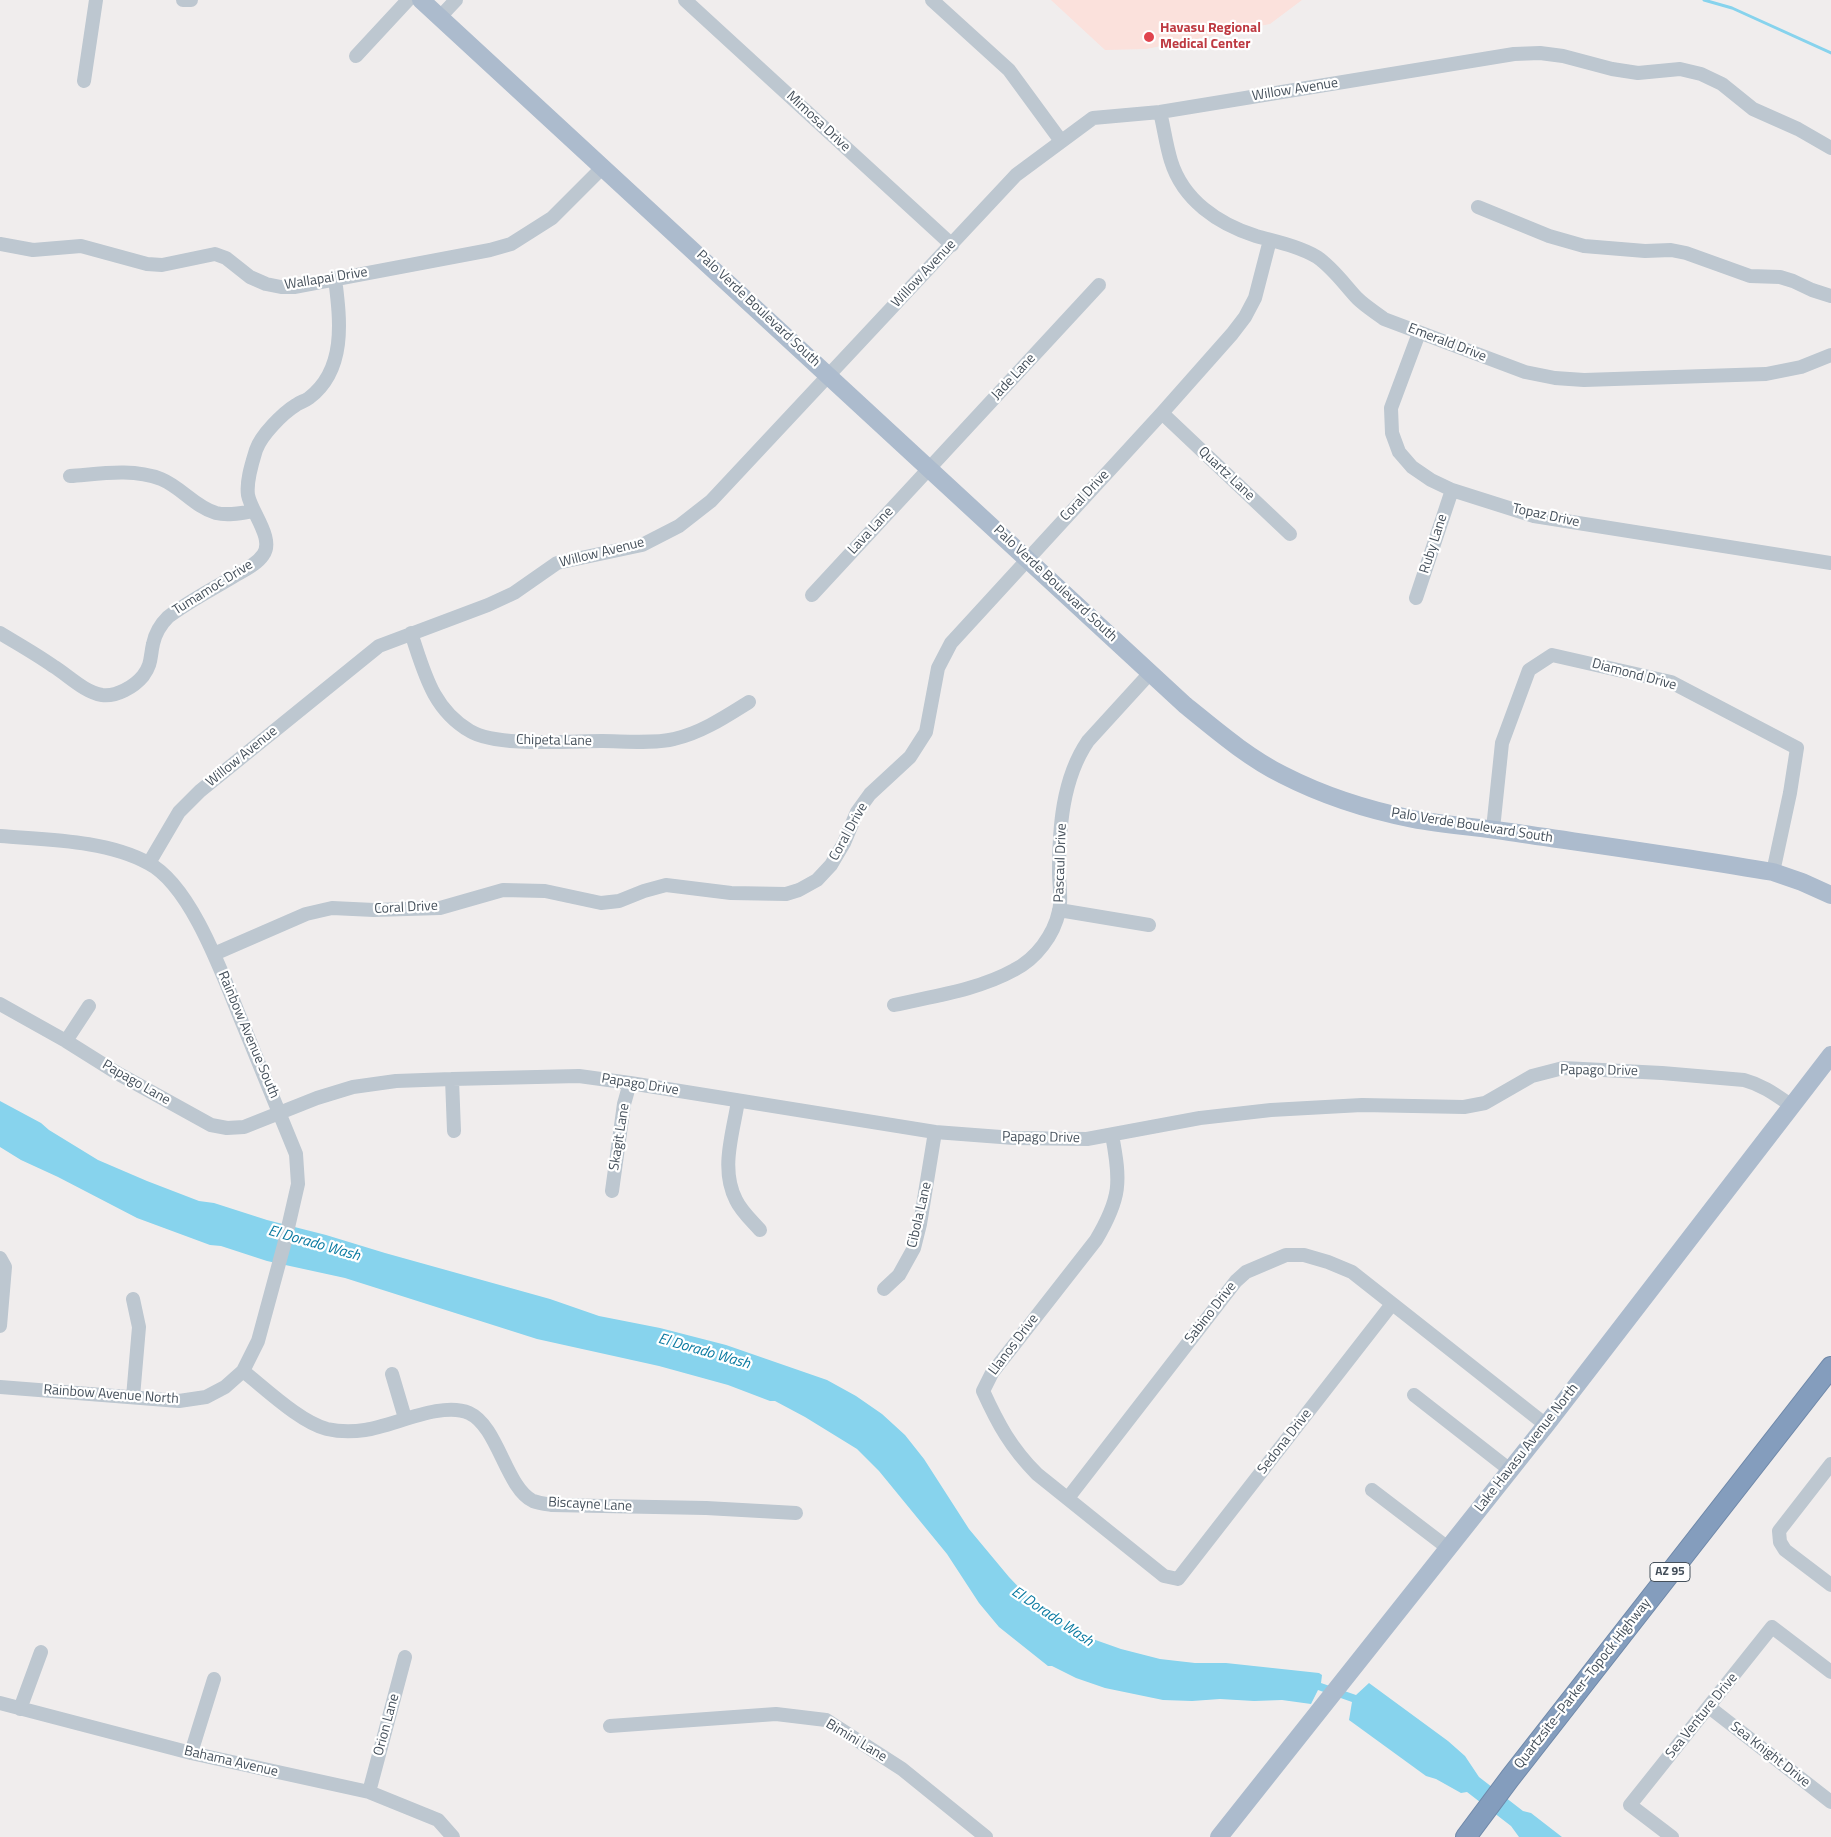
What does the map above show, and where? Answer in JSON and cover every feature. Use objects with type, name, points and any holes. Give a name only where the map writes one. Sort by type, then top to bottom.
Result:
[{"type":"highway","name":"Quartzsite–Parker–Topock Highway","points":[[1466,1837],[1516,1770],[1831,1366]]},
{"type":"main road","name":"Palo Verde Boulevard South","points":[[421,0],[1150,672],[1228,740],[1283,775],[1350,803],[1383,812],[1415,819],[1773,872],[1831,895]]},
{"type":"main road","name":"Lake Havasu Avenue North","points":[[1220,1837],[1546,1425],[1831,1056]]},
{"type":"street","points":[[84,82],[96,0]]},
{"type":"street","points":[[183,0],[191,0]]},
{"type":"street","points":[[356,56],[408,0]]},
{"type":"street","points":[[440,17],[456,0]]},
{"type":"street","name":"Mimosa Drive","points":[[685,0],[952,245]]},
{"type":"street","points":[[932,0],[1009,70],[1060,141]]},
{"type":"street","name":"Willow Avenue","points":[[149,863],[179,812],[200,791],[379,646],[488,605],[514,593],[557,563],[642,545],[679,526],[711,501],[1016,175],[1093,118],[1160,112],[1514,54],[1540,52],[1612,69],[1638,73],[1680,69],[1701,74],[1722,84],[1753,109],[1798,129],[1831,148]]},
{"type":"street","name":"Emerald Drive","points":[[1160,112],[1171,162],[1183,186],[1197,204],[1216,218],[1238,230],[1301,249],[1318,258],[1370,310],[1384,319],[1525,372],[1555,378],[1584,380],[1766,374],[1801,367],[1831,355]]},
{"type":"street","name":"Wallapai Drive","points":[[0,244],[33,250],[81,246],[147,264],[162,265],[215,254],[226,258],[250,278],[266,284],[294,287],[490,250],[511,244],[552,218],[603,167]]},
{"type":"street","points":[[1478,206],[1549,236],[1574,243],[1636,251],[1671,250],[1686,253],[1750,276],[1780,277],[1831,296]]},
{"type":"street","name":"Coral Drive","points":[[214,954],[306,914],[332,908],[374,910],[440,908],[503,890],[545,891],[601,903],[619,901],[666,885],[741,894],[786,894],[800,890],[817,880],[831,865],[844,843],[857,812],[870,794],[910,757],[926,732],[938,668],[951,643],[1162,413],[1245,317],[1255,298],[1270,240]]},
{"type":"street","name":"Tumamoc Drive","points":[[0,634],[84,687],[100,694],[112,695],[129,688],[142,677],[151,662],[153,642],[162,623],[168,617],[263,556],[267,548],[266,536],[248,495],[250,475],[257,447],[280,418],[296,404],[308,399],[329,376],[336,358],[340,323],[335,278]]},
{"type":"street","name":"Jade Lane","points":[[930,468],[1099,285]]},
{"type":"street","name":"Topaz Drive","points":[[1419,333],[1391,408],[1392,433],[1399,452],[1412,467],[1432,480],[1452,490],[1534,516],[1831,563]]},
{"type":"street","name":"Quartz Lane","points":[[1162,413],[1290,534]]},
{"type":"street","name":"Lava Lane","points":[[812,595],[930,468]]},
{"type":"street","points":[[70,476],[138,473],[161,479],[178,488],[201,506],[216,513],[232,514],[254,510]]},
{"type":"street","name":"Ruby Lane","points":[[1416,598],[1452,490]]},
{"type":"street","name":"Chipeta Lane","points":[[411,633],[430,687],[441,708],[470,732],[485,737],[515,741],[630,742],[673,740],[720,720],[749,702]]},
{"type":"street","name":"Diamond Drive","points":[[1494,830],[1502,743],[1529,670],[1552,655],[1671,682],[1797,748],[1790,793],[1773,872]]},
{"type":"street","name":"Pascaul Drive","points":[[894,1005],[994,980],[1015,970],[1030,960],[1038,951],[1060,910],[1060,834],[1068,788],[1082,750],[1150,672]]},
{"type":"street","name":"Rainbow Avenue South","points":[[0,836],[84,844],[119,851],[149,863],[170,880],[186,901],[214,954],[296,1154],[298,1184],[284,1245],[258,1341],[243,1371]]},
{"type":"street","points":[[1060,910],[1149,925]]},
{"type":"street","name":"Papago Lane","points":[[0,1004],[66,1041],[116,1073],[211,1125],[227,1128],[244,1127],[279,1112]]},
{"type":"street","points":[[66,1041],[89,1006]]},
{"type":"street","name":"Papago Drive","points":[[279,1112],[353,1087],[396,1081],[578,1076],[935,1132],[984,1137],[1063,1140],[1112,1135],[1200,1118],[1270,1110],[1362,1105],[1464,1107],[1485,1103],[1532,1076],[1563,1068],[1662,1073],[1744,1080],[1756,1083],[1771,1091],[1792,1106]]},
{"type":"street","points":[[452,1079],[454,1131]]},
{"type":"street","name":"Skagit Lane","points":[[612,1191],[624,1104],[630,1083]]},
{"type":"street","points":[[738,1102],[728,1163],[728,1179],[736,1201],[760,1230]]},
{"type":"street","name":"Cibola Lane","points":[[884,1290],[899,1275],[914,1248],[922,1216],[935,1132]]},
{"type":"street","name":"Llanos Drive","points":[[1112,1135],[1118,1170],[1118,1190],[1106,1224],[1096,1240],[992,1373],[983,1391],[1006,1437],[1019,1457],[1037,1474],[1164,1576],[1178,1579]]},
{"type":"street","name":"Sabino Drive","points":[[1068,1498],[1236,1281],[1246,1272],[1286,1255],[1304,1255],[1352,1272],[1546,1425]]},
{"type":"street","points":[[0,1258],[5,1267],[0,1326]]},
{"type":"street","points":[[133,1299],[139,1327],[133,1397]]},
{"type":"street","name":"Sedona Drive","points":[[1178,1579],[1392,1304]]},
{"type":"street","name":"Rainbow Avenue North","points":[[0,1386],[179,1401],[206,1397],[225,1387],[243,1371]]},
{"type":"street","name":"Biscayne Lane","points":[[243,1371],[306,1420],[327,1429],[345,1432],[367,1430],[405,1418],[453,1409],[472,1414],[490,1435],[520,1489],[533,1501],[552,1505],[706,1508],[796,1513]]},
{"type":"street","points":[[392,1374],[405,1418]]},
{"type":"street","points":[[1414,1395],[1510,1470]]},
{"type":"street","points":[[1831,1464],[1779,1531],[1780,1542],[1785,1550],[1831,1585]]},
{"type":"street","points":[[1372,1490],[1448,1548]]},
{"type":"street","name":"Sea Venture Drive","points":[[1672,1837],[1630,1805],[1772,1627],[1831,1672]]},
{"type":"street","points":[[20,1709],[41,1652]]},
{"type":"street","name":"Orion Lane","points":[[369,1792],[405,1658]]},
{"type":"street","points":[[191,1753],[214,1679]]},
{"type":"street","name":"Bahama Avenue","points":[[0,1703],[191,1753],[369,1792],[438,1820],[453,1837]]},
{"type":"street","name":"Sea Knight Drive","points":[[1709,1707],[1831,1802]]},
{"type":"street","name":"Bimini Lane","points":[[610,1726],[776,1714],[826,1720],[902,1769],[986,1837]]},
{"type":"shaded area","name":"Havasu Regional Medical Center","points":[[1051,0],[1302,0],[1270,24],[1146,49],[1105,50]]},
{"type":"water","name":"El Dorado Wash","points":[[0,1101],[41,1123],[49,1130],[98,1160],[199,1201],[214,1203],[267,1220],[550,1299],[599,1316],[660,1328],[726,1345],[827,1380],[856,1396],[882,1414],[905,1435],[924,1459],[969,1529],[1009,1577],[1028,1597],[1070,1631],[1121,1649],[1160,1659],[1195,1663],[1226,1663],[1319,1673],[1322,1675],[1321,1683],[1356,1695],[1369,1683],[1448,1741],[1465,1756],[1479,1777],[1523,1811],[1531,1813],[1562,1837],[1519,1837],[1511,1826],[1467,1792],[1461,1793],[1436,1779],[1426,1776],[1349,1720],[1352,1702],[1318,1690],[1311,1704],[1282,1700],[1163,1700],[1105,1688],[1048,1666],[999,1627],[979,1603],[947,1554],[879,1471],[857,1449],[805,1417],[775,1401],[770,1401],[728,1385],[659,1366],[537,1339],[345,1278],[267,1261],[221,1246],[210,1245],[137,1218],[21,1160],[0,1147]]},
{"type":"waterway","points":[[1704,0],[1732,8],[1831,53]]},
{"type":"place","name":"Havasu Regional Medical Center","points":[[1149,37]]}]
